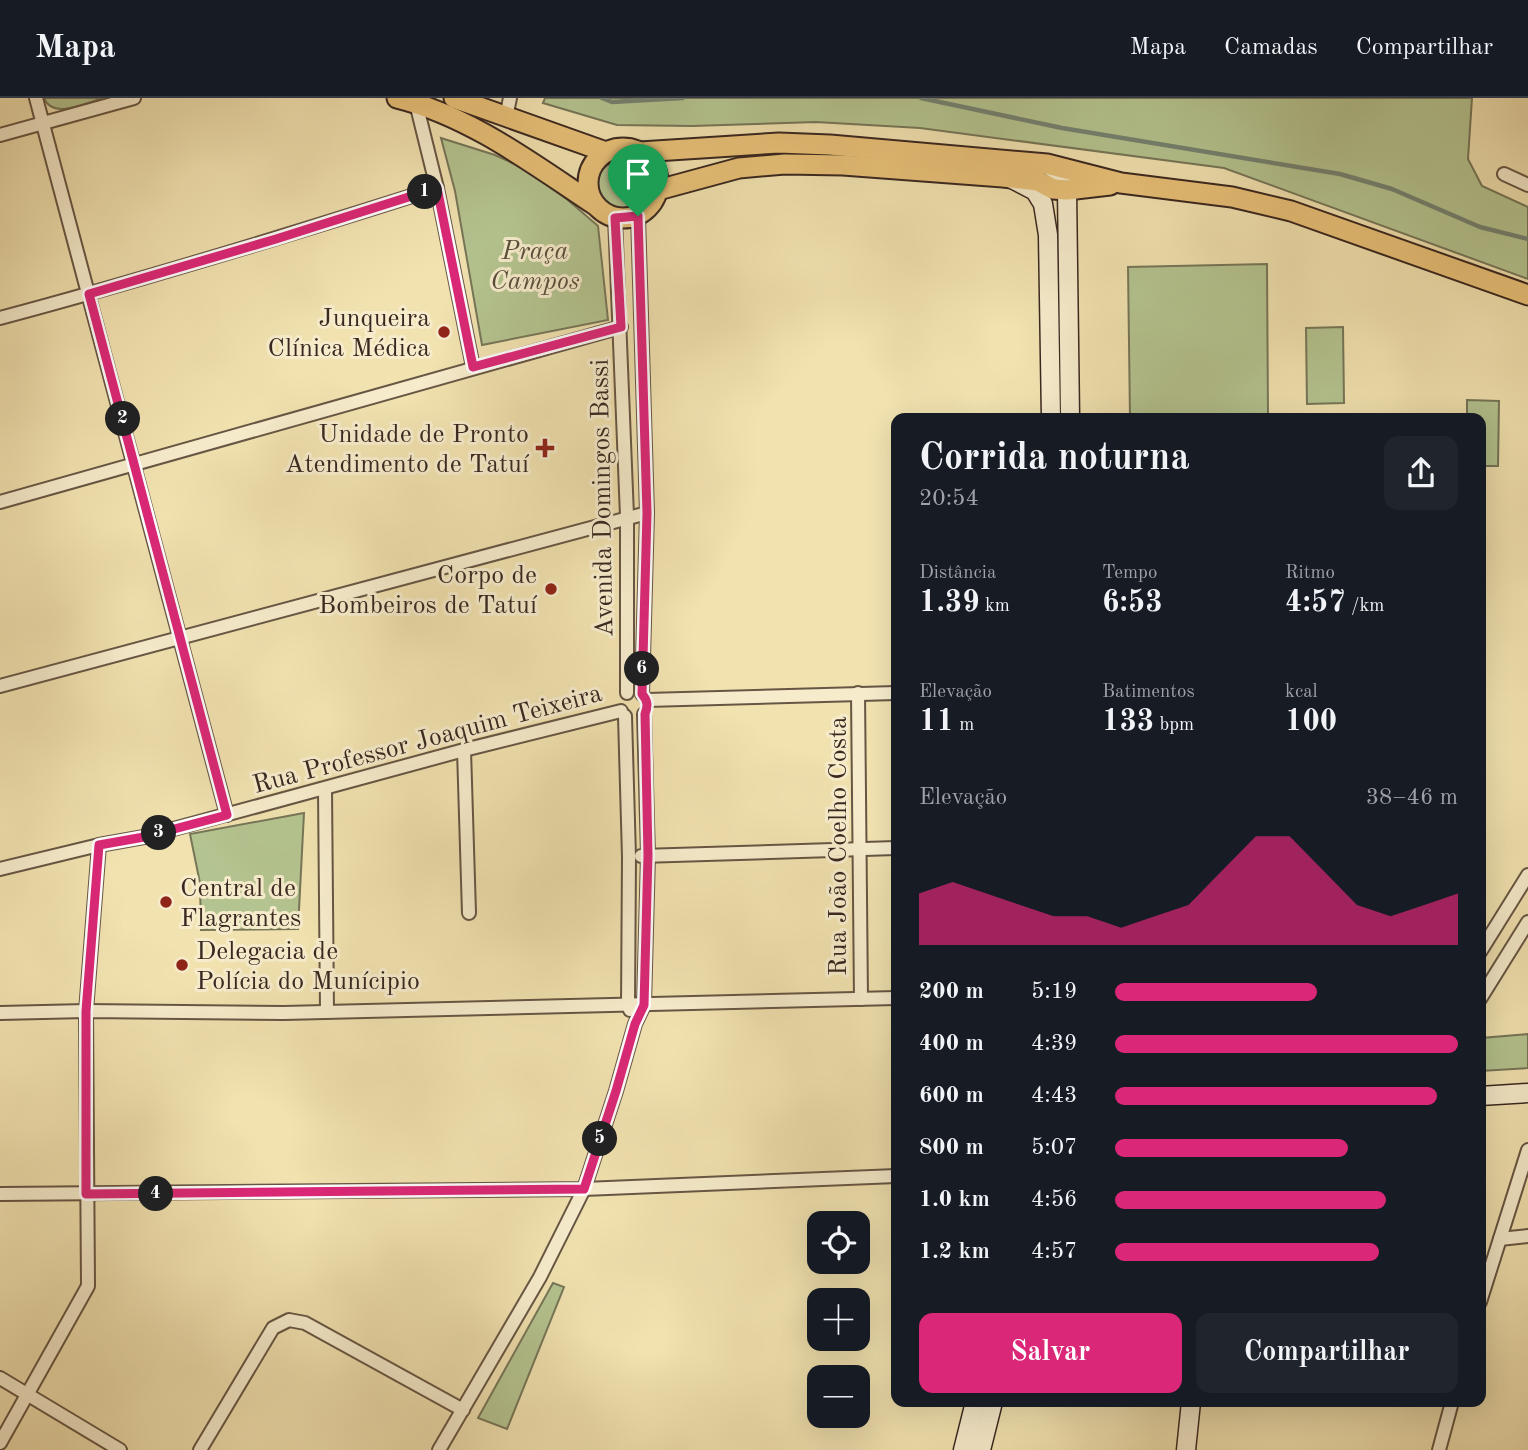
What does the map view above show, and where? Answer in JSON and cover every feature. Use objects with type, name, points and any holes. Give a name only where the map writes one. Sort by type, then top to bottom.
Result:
[{"type":"main road","points":[[397,98],[448,115],[521,156],[615,218],[638,216],[655,201],[659,179],[655,168],[640,152]]},
{"type":"main road","points":[[454,98],[508,108],[606,152]]},
{"type":"main road","points":[[508,108],[521,156]]},
{"type":"main road","points":[[595,205],[587,182],[590,170],[606,152],[618,148],[640,152],[779,143],[1047,164],[1121,183],[1232,197],[1291,211],[1357,232],[1528,295]]},
{"type":"main road","points":[[658,190],[739,168],[785,164],[843,165],[1012,178],[1038,181],[1053,189],[1068,190],[1121,183]]},
{"type":"main road","points":[[1047,164],[1058,172],[1068,190],[1070,413]]},
{"type":"main road","points":[[1012,178],[1035,191],[1043,204],[1048,235],[1051,413]]},
{"type":"main road","points":[[1486,1095],[1528,1093]]},
{"type":"main road","points":[[964,1450],[974,1407]]},
{"type":"main road","points":[[981,1450],[992,1407]]},
{"type":"main road","points":[[1186,1450],[1190,1407]]},
{"type":"street","points":[[36,98],[136,465],[227,815]]},
{"type":"street","points":[[0,135],[134,98]]},
{"type":"street","points":[[416,103],[437,188],[473,367]]},
{"type":"street","points":[[1504,174],[1528,185]]},
{"type":"street","points":[[0,318],[276,239],[437,188]]},
{"type":"street","name":"Avenida Domingos Bassi","points":[[638,216],[647,513],[644,697]]},
{"type":"street","name":"Avenida Domingos Bassi","points":[[615,218],[627,516],[627,693]]},
{"type":"street","points":[[0,502],[621,327]]},
{"type":"street","points":[[0,687],[627,516],[647,513]]},
{"type":"street","points":[[439,1450],[540,1277],[584,1189],[635,1024],[644,1005],[648,855],[645,714],[648,707],[644,697],[635,691],[622,698],[629,858],[628,1005],[635,1024]]},
{"type":"street","name":"Rua João Coelho Costa","points":[[858,693],[861,999]]},
{"type":"street","points":[[644,697],[891,693]]},
{"type":"street","points":[[623,713],[638,719],[645,714]]},
{"type":"street","name":"Rua Professor Joaquim Teixeira","points":[[0,869],[144,837],[464,750],[623,713]]},
{"type":"street","points":[[464,750],[469,913]]},
{"type":"street","points":[[325,789],[327,1012]]},
{"type":"street","points":[[0,1443],[88,1286],[86,1011],[99,845]]},
{"type":"street","points":[[629,858],[648,855],[891,848]]},
{"type":"street","points":[[1486,942],[1527,877]]},
{"type":"street","points":[[1486,989],[1528,922]]},
{"type":"street","points":[[0,1013],[327,1012],[891,998]]},
{"type":"street","points":[[1486,1283],[1528,1150]]},
{"type":"street","points":[[0,1194],[584,1189],[891,1176]]},
{"type":"street","points":[[1500,1239],[1528,1236]]},
{"type":"street","points":[[200,1450],[273,1328],[289,1320],[305,1323],[463,1410]]},
{"type":"street","points":[[0,1378],[120,1450]]},
{"type":"street","points":[[1439,1450],[1451,1407]]},
{"type":"green space","points":[[44,98],[103,98],[62,109],[48,105]]},
{"type":"green space","points":[[545,98],[1472,98],[1468,159],[1482,186],[1528,207],[1528,279],[1224,168],[920,128],[816,122],[692,126],[617,125],[543,103]]},
{"type":"green space","name":"Praça Campos","points":[[441,138],[495,155],[540,176],[598,226],[608,320],[482,345],[455,191]]},
{"type":"green space","points":[[621,161],[638,168],[645,185],[638,202],[621,209],[604,202],[597,185],[604,168]]},
{"type":"green space","points":[[1267,264],[1268,413],[1130,413],[1128,267]]},
{"type":"green space","points":[[1343,327],[1344,403],[1307,404],[1306,328]]},
{"type":"green space","points":[[1467,400],[1499,401],[1498,466],[1486,466],[1486,413],[1467,413]]},
{"type":"green space","points":[[304,813],[298,929],[201,930],[200,883],[190,834]]},
{"type":"green space","points":[[1528,1034],[1528,1068],[1486,1071],[1486,1038]]},
{"type":"green space","points":[[553,1283],[564,1287],[507,1429],[478,1418]]},
{"type":"waterway","points":[[602,98],[612,102],[683,98]]},
{"type":"waterway","points":[[921,98],[1062,128],[1340,174],[1392,189],[1480,227],[1528,239]]},
{"type":"place","name":"Junqueira Clínica Médica","points":[[444,332]]},
{"type":"place","name":"Unidade de Pronto Atendimento de Tatuí","points":[[545,448]]},
{"type":"place","name":"Corpo de Bombeiros de Tatuí","points":[[551,589]]},
{"type":"place","name":"Central de Flagrantes","points":[[166,902]]},
{"type":"place","name":"Delegacia de Polícia do Munícipio","points":[[182,965]]},
{"type":"route","points":[[437,188],[473,367],[621,327],[615,218],[628,219],[638,216],[647,513],[642,694],[648,707],[645,714],[648,855],[644,1005],[635,1024],[584,1189],[86,1194],[86,1011],[99,845],[144,837],[227,815],[89,294],[437,188]]}]
